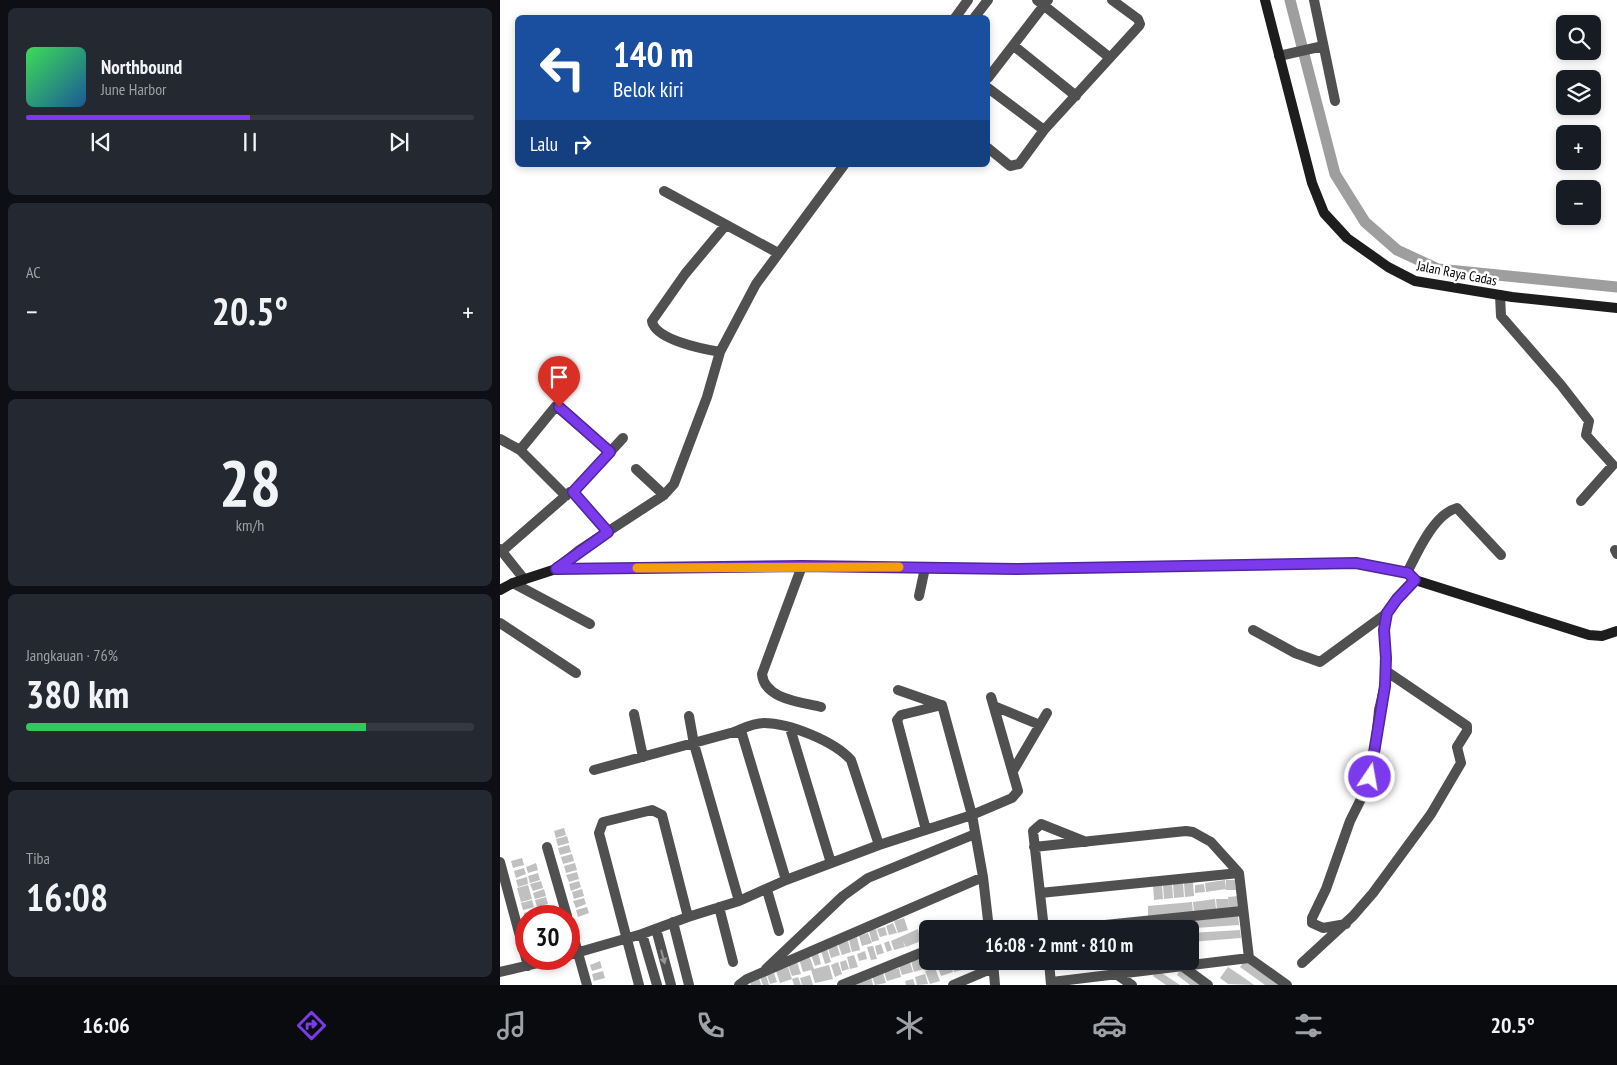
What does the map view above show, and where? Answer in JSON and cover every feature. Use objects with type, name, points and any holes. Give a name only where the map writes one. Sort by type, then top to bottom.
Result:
[{"type":"street","points":[[957,15],[968,0]]},
{"type":"street","points":[[976,15],[988,0]]},
{"type":"street","points":[[990,150],[1010,166],[1015,167],[1019,164],[1044,130],[1140,24],[1112,0]]},
{"type":"street","name":"Jalan Raya Cadas","points":[[1265,0],[1302,151],[1320,204],[1330,220],[1356,244],[1415,281],[1500,295],[1617,308]]},
{"type":"street","points":[[1314,0],[1321,47],[1335,101]]},
{"type":"street","points":[[990,76],[1014,46],[1043,2],[1109,57]]},
{"type":"street","points":[[1014,46],[1076,96]]},
{"type":"street","points":[[1279,56],[1321,47]]},
{"type":"street","points":[[990,90],[1044,130]]},
{"type":"street","points":[[556,569],[664,495],[674,484],[707,397],[720,352],[756,284],[842,167]]},
{"type":"street","points":[[664,191],[724,226],[778,253]]},
{"type":"street","points":[[720,352],[689,346],[658,332],[653,326],[652,321],[685,274],[724,226]]},
{"type":"street","points":[[1500,295],[1501,316],[1577,404],[1589,421],[1586,435],[1615,467],[1581,501]]},
{"type":"street","points":[[520,450],[556,406],[610,452]]},
{"type":"street","points":[[524,579],[501,550],[570,494],[623,438]]},
{"type":"street","points":[[500,439],[520,450],[570,494],[608,532]]},
{"type":"street","points":[[636,469],[664,495]]},
{"type":"street","points":[[1254,630],[1295,653],[1320,662],[1387,613],[1411,576],[1425,538],[1438,522],[1457,508],[1501,555]]},
{"type":"street","points":[[500,590],[513,583],[556,569],[802,566],[1017,569],[1356,563],[1411,576],[1590,635],[1602,636],[1617,631]]},
{"type":"street","points":[[802,566],[762,674],[762,681],[766,688],[773,693],[821,707]]},
{"type":"street","points":[[919,596],[925,568]]},
{"type":"street","points":[[513,583],[590,624]]},
{"type":"street","points":[[1346,924],[1323,928],[1312,923],[1312,918],[1326,889],[1350,821],[1370,777],[1386,670],[1384,630],[1387,613]]},
{"type":"street","points":[[500,623],[576,673]]},
{"type":"street","points":[[1302,963],[1346,924],[1373,893],[1431,814],[1462,764],[1456,746],[1467,731],[1467,726],[1386,670]]},
{"type":"street","points":[[898,690],[942,705]]},
{"type":"street","points":[[580,952],[720,908],[767,890],[786,880],[879,845],[972,815],[1016,796],[1018,791],[1013,771],[992,702],[1040,725]]},
{"type":"street","points":[[942,705],[972,815],[988,920]]},
{"type":"street","points":[[926,830],[897,723],[901,715],[942,705]]},
{"type":"street","points":[[1013,771],[1047,713]]},
{"type":"street","points":[[634,714],[643,757]]},
{"type":"street","points":[[689,716],[694,744],[739,901]]},
{"type":"street","points":[[594,770],[694,744],[762,723],[790,728],[832,745],[851,760],[879,845]]},
{"type":"street","points":[[790,728],[831,863]]},
{"type":"street","points":[[734,732],[744,737],[786,880]]},
{"type":"street","points":[[638,985],[599,833],[602,822],[652,810],[662,815],[688,917]]},
{"type":"street","points":[[1043,920],[1033,831],[1041,824],[1087,842]]},
{"type":"street","points":[[1034,847],[1186,831],[1193,832],[1211,842],[1239,873],[1249,958]]},
{"type":"street","points":[[761,973],[843,896],[868,878],[975,834]]},
{"type":"street","points":[[547,847],[564,905]]},
{"type":"street","points":[[500,862],[515,918]]},
{"type":"street","points":[[1040,893],[1239,873]]},
{"type":"street","points":[[739,985],[761,973],[983,878]]},
{"type":"street","points":[[767,890],[779,931]]},
{"type":"street","points":[[720,908],[733,962]]},
{"type":"street","points":[[1154,920],[1242,911]]},
{"type":"street","points":[[673,922],[689,985]]},
{"type":"street","points":[[642,934],[656,983],[670,981],[656,929]]},
{"type":"street","points":[[842,985],[919,954]]},
{"type":"street","points":[[1199,964],[1249,958],[1287,985]]},
{"type":"street","points":[[500,972],[515,969]]},
{"type":"street","points":[[580,970],[587,985]]},
{"type":"street","points":[[953,985],[983,970]]},
{"type":"street","points":[[994,970],[995,985]]},
{"type":"street","points":[[1050,970],[1052,983],[1090,981],[1116,974],[1149,970]]},
{"type":"street","points":[[1187,970],[1208,985]]},
{"type":"street","points":[[1116,974],[1132,985]]},
{"type":"building","points":[[564,828],[566,835],[556,838],[554,831]]},
{"type":"building","points":[[567,836],[569,843],[558,846],[556,839]]},
{"type":"building","points":[[569,845],[571,852],[560,855],[558,848]]},
{"type":"building","points":[[572,854],[574,861],[563,864],[561,857]]},
{"type":"building","points":[[522,858],[524,865],[513,868],[511,861]]},
{"type":"building","points":[[536,863],[538,870],[528,873],[526,867]]},
{"type":"building","points":[[575,863],[577,870],[566,873],[564,866]]},
{"type":"building","points":[[524,868],[526,874],[516,878],[514,871]]},
{"type":"building","points":[[577,872],[579,879],[569,882],[566,875]]},
{"type":"building","points":[[538,873],[540,880],[530,883],[528,876]]},
{"type":"building","points":[[527,877],[528,884],[518,887],[516,880]]},
{"type":"building","points":[[1225,880],[1226,889],[1206,892],[1205,883]]},
{"type":"building","points":[[1226,880],[1235,880],[1236,890],[1226,890]]},
{"type":"building","points":[[541,881],[543,888],[533,891],[530,884]]},
{"type":"building","points":[[579,881],[581,887],[571,891],[569,884]]},
{"type":"building","points":[[1193,882],[1194,896],[1185,897],[1184,883]]},
{"type":"building","points":[[1183,883],[1184,897],[1174,898],[1173,884]]},
{"type":"building","points":[[1172,884],[1173,898],[1164,899],[1163,885]]},
{"type":"building","points":[[1204,884],[1205,892],[1195,893],[1195,885]]},
{"type":"building","points":[[528,885],[532,899],[521,902],[517,888]]},
{"type":"building","points":[[1153,885],[1162,885],[1163,899],[1154,900]]},
{"type":"building","points":[[544,889],[546,896],[535,899],[533,893]]},
{"type":"building","points":[[582,889],[584,896],[574,899],[572,892]]},
{"type":"building","points":[[1239,896],[1240,907],[1229,908],[1228,897]]},
{"type":"building","points":[[546,897],[548,904],[536,905],[535,900]]},
{"type":"building","points":[[584,898],[586,904],[580,906],[575,905],[573,901]]},
{"type":"building","points":[[1215,899],[1216,909],[1194,912],[1193,902]]},
{"type":"building","points":[[1216,899],[1228,899],[1229,909],[1217,910]]},
{"type":"building","points":[[532,900],[533,905],[522,905],[521,903]]},
{"type":"building","points":[[1192,902],[1193,912],[1148,916],[1148,906]]},
{"type":"building","points":[[587,907],[589,913],[580,916],[580,909]]},
{"type":"building","points":[[1238,916],[1239,925],[1199,928],[1199,920]]},
{"type":"building","points":[[904,918],[908,930],[898,933],[894,921]]},
{"type":"building","points":[[893,923],[897,933],[889,935],[886,926]]},
{"type":"building","points":[[885,927],[887,935],[880,937],[877,929]]},
{"type":"building","points":[[876,929],[879,940],[872,942],[869,931]]},
{"type":"building","points":[[918,929],[919,942],[906,947],[903,941],[905,947],[894,950],[891,941]]},
{"type":"building","points":[[1240,930],[1241,938],[1199,941],[1199,932]]},
{"type":"building","points":[[868,933],[872,943],[862,946],[859,936]]},
{"type":"building","points":[[857,937],[860,950],[852,952],[849,940]]},
{"type":"building","points":[[848,941],[851,952],[842,955],[838,944]]},
{"type":"building","points":[[889,941],[892,950],[887,952],[884,943]]},
{"type":"building","points":[[881,944],[884,953],[877,955],[875,946]]},
{"type":"building","points":[[837,945],[840,955],[831,958],[828,948]]},
{"type":"building","points":[[873,946],[877,959],[871,960],[867,947]]},
{"type":"building","points":[[827,949],[831,962],[825,964],[821,951]]},
{"type":"building","points":[[865,951],[867,959],[859,961],[857,954]]},
{"type":"building","points":[[818,953],[821,964],[815,966],[811,955]]},
{"type":"building","points":[[809,955],[814,969],[829,965],[833,979],[815,983],[811,970],[803,972],[799,959]]},
{"type":"building","points":[[854,955],[858,967],[850,969],[847,957]]},
{"type":"building","points":[[919,959],[920,970],[914,972],[911,961]]},
{"type":"building","points":[[846,960],[849,969],[842,971],[840,962]]},
{"type":"building","points":[[1245,960],[1281,985],[1265,985],[1240,967]]},
{"type":"building","points":[[600,961],[602,968],[592,971],[590,965]]},
{"type":"building","points":[[797,962],[801,974],[792,976],[788,965]]},
{"type":"building","points":[[838,962],[842,974],[835,977],[831,965]]},
{"type":"building","points":[[910,962],[913,972],[902,975],[899,966]]},
{"type":"building","points":[[788,967],[792,979],[780,983],[776,971]]},
{"type":"building","points":[[1228,967],[1254,985],[1228,984],[1220,978]]},
{"type":"building","points":[[899,968],[901,977],[887,981],[884,972]]},
{"type":"building","points":[[936,970],[940,981],[930,984],[925,971]]},
{"type":"building","points":[[939,970],[952,970],[953,972],[941,976]]},
{"type":"building","points":[[1157,970],[1180,985],[1166,985],[1153,976]]},
{"type":"building","points":[[1180,970],[1184,970],[1205,985],[1190,985],[1177,975]]},
{"type":"building","points":[[603,971],[605,978],[594,981],[592,974]]},
{"type":"building","points":[[774,973],[777,982],[770,984],[767,975]]},
{"type":"building","points":[[883,973],[886,983],[875,985],[872,976]]},
{"type":"building","points":[[925,974],[928,984],[917,985],[915,977]]},
{"type":"building","points":[[766,975],[769,985],[763,985],[760,977]]},
{"type":"building","points":[[810,975],[813,985],[802,985],[800,978]]},
{"type":"building","points":[[798,977],[801,985],[794,985],[792,979]]},
{"type":"building","points":[[871,977],[873,985],[853,985]]},
{"type":"building","points":[[759,978],[761,985],[751,985],[749,981]]},
{"type":"building","points":[[913,979],[915,985],[906,985],[905,981]]},
{"type":"waterway","points":[[1290,0],[1335,174],[1365,222],[1397,250],[1438,269],[1617,287]]},
{"type":"slow traffic","points":[[637,568],[899,567]]},
{"type":"route","points":[[559,407],[610,452],[573,492],[608,532],[578,551],[556,569],[802,566],[1017,569],[1356,563],[1408,573],[1415,580],[1402,593],[1387,613],[1384,630],[1385,686],[1379,710],[1374,760],[1370,777]]}]
